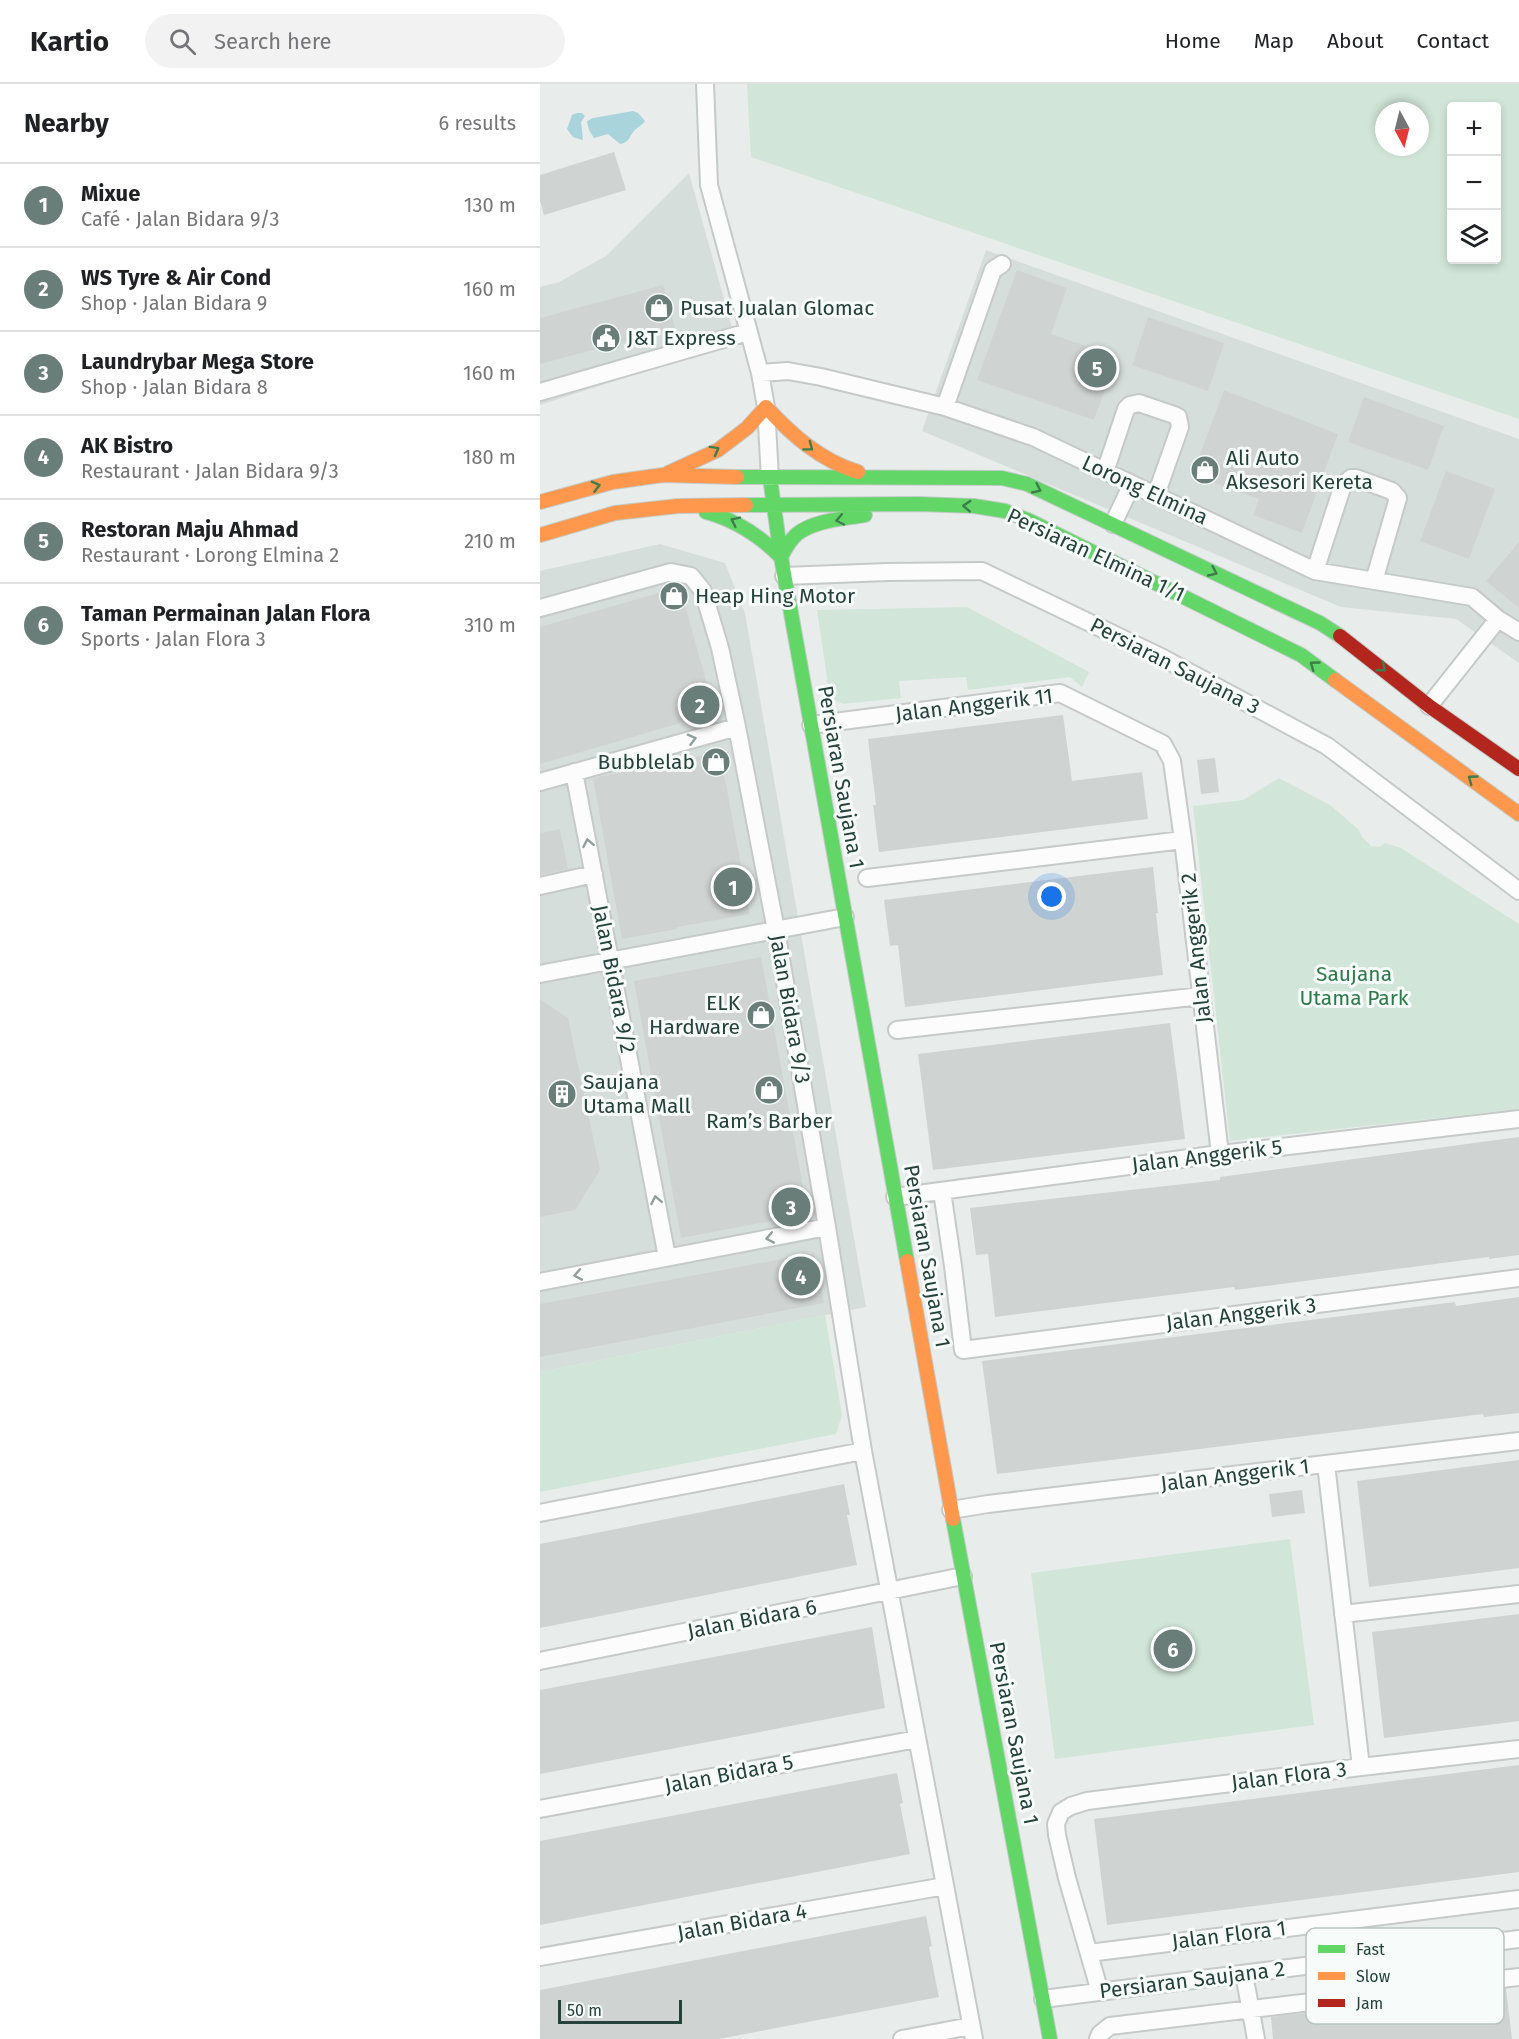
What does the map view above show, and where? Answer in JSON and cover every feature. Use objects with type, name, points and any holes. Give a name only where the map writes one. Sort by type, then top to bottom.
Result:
[{"type":"main road","points":[[663,476],[718,450],[747,429],[766,407],[785,428],[827,460],[847,469],[880,478]]},
{"type":"main road","name":"Persiaran Elmina 1/1","points":[[540,501],[613,482],[663,476],[1002,478],[1027,484],[1320,623],[1344,638],[1429,706],[1519,769]]},
{"type":"main road","name":"Persiaran Saujana 1","points":[[770,478],[784,576],[951,1510],[1050,2039]]},
{"type":"main road","points":[[678,506],[726,517],[748,528],[769,544],[781,557],[798,533],[831,522],[918,504]]},
{"type":"main road","name":"Persiaran Elmina 1/1","points":[[540,535],[615,513],[678,506],[918,504],[974,506],[1005,511],[1030,521],[1301,655],[1519,814]]},
{"type":"street","points":[[705,84],[709,184],[760,373],[766,407],[770,478]]},
{"type":"street","points":[[945,407],[993,270],[1002,264]]},
{"type":"street","points":[[540,392],[748,332]]},
{"type":"street","name":"Lorong Elmina","points":[[760,373],[788,371],[821,377],[945,407],[1033,437],[1315,571],[1472,597],[1498,619],[1519,632]]},
{"type":"street","points":[[1105,472],[1126,409],[1130,405],[1139,403],[1174,415],[1178,417],[1180,427],[1156,495]]},
{"type":"street","points":[[1315,571],[1343,485],[1351,478],[1356,478],[1392,491],[1398,498],[1374,581]]},
{"type":"street","points":[[1113,524],[1132,484]]},
{"type":"street","name":"Persiaran Saujana 3","points":[[784,576],[982,571],[1163,658],[1328,746],[1519,891]]},
{"type":"street","name":"Jalan Bidara 9/3","points":[[540,608],[671,572],[691,576],[703,591],[720,648],[776,930],[863,1451],[972,2032]]},
{"type":"street","points":[[1429,706],[1498,619]]},
{"type":"street","name":"Jalan Anggerik 11","points":[[811,725],[1060,693],[1163,744]]},
{"type":"street","points":[[540,782],[737,727]]},
{"type":"street","name":"Jalan Anggerik 2","points":[[1163,744],[1172,761],[1183,840],[1220,1154]]},
{"type":"street","name":"Jalan Bidara 9/2","points":[[574,772],[667,1257]]},
{"type":"street","points":[[867,879],[1183,840]]},
{"type":"street","points":[[540,886],[594,874]]},
{"type":"street","points":[[540,974],[845,917]]},
{"type":"street","points":[[897,1030],[1201,996]]},
{"type":"street","name":"Jalan Anggerik 5","points":[[895,1197],[1220,1154],[1519,1119]]},
{"type":"street","name":"Jalan Anggerik 3","points":[[942,1191],[954,1266],[963,1350],[1519,1278]]},
{"type":"street","points":[[540,1282],[827,1227]]},
{"type":"street","name":"Jalan Anggerik 1","points":[[951,1510],[1000,1502],[1519,1441]]},
{"type":"street","points":[[540,1513],[863,1451]]},
{"type":"street","points":[[1326,1464],[1361,1767]]},
{"type":"street","name":"Jalan Bidara 6","points":[[540,1661],[963,1576]]},
{"type":"street","points":[[1343,1614],[1519,1594]]},
{"type":"street","name":"Jalan Bidara 5","points":[[540,1809],[917,1738]]},
{"type":"street","name":"Jalan Flora 3","points":[[1089,1953],[1057,1835],[1056,1824],[1061,1812],[1071,1806],[1088,1801],[1519,1749]]},
{"type":"street","name":"Jalan Bidara 4","points":[[540,1957],[945,1886]]},
{"type":"street","name":"Jalan Flora 1","points":[[1089,1953],[1519,1899]]},
{"type":"street","name":"Persiaran Saujana 2","points":[[1504,1941],[1519,1939]]},
{"type":"street","points":[[1089,1953],[1100,1992]]},
{"type":"street","name":"Persiaran Saujana 2","points":[[1043,1999],[1306,1966]]},
{"type":"street","points":[[1244,1974],[1256,2039]]},
{"type":"street","points":[[1504,1979],[1519,1977]]},
{"type":"street","points":[[1099,2036],[1110,2026],[1306,2002]]},
{"type":"street","points":[[902,2039],[972,2032]]},
{"type":"shaded area","points":[[689,173],[736,342],[540,405],[540,287],[559,282],[606,256]]},
{"type":"shaded area","points":[[986,250],[1519,439],[1519,663],[1456,619],[1341,607],[922,431]]},
{"type":"shaded area","points":[[660,544],[725,563],[745,613],[866,1307],[540,1372],[540,571]]},
{"type":"green space","points":[[747,84],[1519,84],[1519,419],[751,157]]},
{"type":"green space","points":[[967,607],[1089,672],[1082,687],[1070,677],[968,690],[966,677],[899,681],[901,698],[843,704],[830,698],[817,610]]},
{"type":"green space","name":"Saujana Utama Park","points":[[1279,778],[1330,805],[1359,830],[1371,846],[1379,847],[1385,843],[1401,848],[1519,924],[1519,1109],[1230,1141],[1193,806],[1243,800]]},
{"type":"green space","points":[[825,1315],[842,1415],[836,1434],[540,1492],[540,1372]]},
{"type":"green space","points":[[1290,1539],[1314,1725],[1055,1759],[1031,1573]]},
{"type":"water","points":[[633,111],[645,121],[623,143],[620,144],[608,134],[594,138],[589,130],[587,121],[593,118]]},
{"type":"water","points":[[577,113],[585,116],[581,122],[582,140],[573,137],[567,129],[572,115]]},
{"type":"building","points":[[614,152],[626,190],[544,215],[540,201],[540,175]]},
{"type":"building","points":[[1017,270],[1067,288],[1051,334],[1117,357],[1094,420],[977,380]]},
{"type":"building","points":[[663,285],[675,328],[540,364],[540,318]]},
{"type":"building","points":[[1148,317],[1224,343],[1208,391],[1132,365]]},
{"type":"building","points":[[1224,390],[1338,434],[1302,533],[1253,515],[1259,499],[1192,475]]},
{"type":"building","points":[[1364,397],[1444,426],[1428,470],[1348,442]]},
{"type":"building","points":[[1446,471],[1495,489],[1469,559],[1420,541]]},
{"type":"building","points":[[1519,542],[1519,608],[1486,581]]},
{"type":"building","points":[[680,587],[715,713],[540,764],[540,627]]},
{"type":"building","points":[[1063,715],[1072,781],[1142,772],[1148,819],[879,852],[868,739]]},
{"type":"building","points":[[720,752],[750,914],[622,939],[593,778]]},
{"type":"building","points":[[1215,758],[1219,792],[1201,794],[1197,760]]},
{"type":"building","points":[[560,829],[568,869],[540,875],[540,833]]},
{"type":"building","points":[[1153,867],[1163,975],[905,1007],[898,945],[890,946],[884,900]]},
{"type":"building","points":[[761,957],[808,1214],[681,1238],[634,981]]},
{"type":"building","name":"Saujana Utama Mall","points":[[540,999],[568,1018],[600,1170],[575,1210],[540,1217]]},
{"type":"building","points":[[1170,1023],[1185,1139],[933,1170],[918,1054]]},
{"type":"building","points":[[1519,1137],[1519,1255],[995,1317],[988,1254],[976,1255],[970,1208],[1220,1180],[1220,1177]]},
{"type":"building","points":[[814,1253],[824,1303],[540,1357],[540,1304]]},
{"type":"building","points":[[1519,1297],[1519,1413],[1484,1417],[1483,1414],[997,1474],[982,1361],[1455,1302],[1456,1306]]},
{"type":"building","points":[[1519,1460],[1519,1568],[1369,1587],[1357,1481]]},
{"type":"building","points":[[844,1484],[850,1515],[847,1515],[857,1565],[540,1628],[540,1544]]},
{"type":"building","points":[[1302,1490],[1305,1513],[1272,1517],[1269,1494]]},
{"type":"building","points":[[1519,1614],[1519,1721],[1384,1738],[1372,1632]]},
{"type":"building","points":[[872,1627],[885,1708],[540,1774],[540,1690]]},
{"type":"building","points":[[1519,1765],[1519,1872],[1107,1925],[1094,1819]]},
{"type":"building","points":[[897,1773],[903,1803],[900,1804],[910,1854],[540,1925],[540,1841]]},
{"type":"building","points":[[926,1916],[932,1946],[929,1947],[939,1997],[719,2039],[540,2039],[540,1990]]},
{"type":"building","points":[[1504,1989],[1506,1989],[1512,2039],[1273,2039],[1271,2017],[1306,2013],[1306,2024],[1504,2024]]},
{"type":"traffic: fast","points":[[737,477],[1002,478],[1027,484],[1320,623],[1340,636]]},
{"type":"traffic: fast","points":[[770,478],[781,557],[907,1261]]},
{"type":"traffic: fast","points":[[746,505],[918,504],[974,506],[1005,511],[1030,521],[1301,655],[1335,680]]},
{"type":"traffic: fast","points":[[706,512],[747,529],[781,557]]},
{"type":"traffic: fast","points":[[781,557],[792,539],[804,529],[830,521],[865,515]]},
{"type":"traffic: fast","points":[[953,1519],[1050,2039]]},
{"type":"traffic: slow","points":[[668,473],[718,450],[747,428],[766,407],[786,428],[819,454],[858,472]]},
{"type":"traffic: slow","points":[[540,502],[613,482],[663,475],[737,477]]},
{"type":"traffic: slow","points":[[540,535],[615,513],[678,506],[746,505]]},
{"type":"traffic: slow","points":[[1335,680],[1519,814]]},
{"type":"traffic: slow","points":[[907,1261],[953,1519]]},
{"type":"traffic: jam","points":[[1340,636],[1429,706],[1519,769]]},
{"type":"place","name":"Pusat Jualan Glomac","points":[[659,308]]},
{"type":"place","name":"J&T Express","points":[[606,338]]},
{"type":"place","name":"Restoran Maju Ahmad","points":[[1097,368]]},
{"type":"place","name":"Ali Auto Aksesori Kereta","points":[[1205,470]]},
{"type":"place","name":"Heap Hing Motor","points":[[674,596]]},
{"type":"place","name":"WS Tyre & Air Cond","points":[[700,705]]},
{"type":"place","name":"Bubblelab","points":[[716,762]]},
{"type":"place","name":"Mixue","points":[[733,887]]},
{"type":"place","name":"ELK Hardware","points":[[761,1015]]},
{"type":"place","name":"Ram’s Barber","points":[[769,1090]]},
{"type":"place","name":"Saujana Utama Mall","points":[[562,1094]]},
{"type":"place","name":"Laundrybar Mega Store","points":[[791,1207]]},
{"type":"place","name":"AK Bistro","points":[[801,1276]]},
{"type":"place","name":"Taman Permainan Jalan Flora","points":[[1173,1649]]}]
